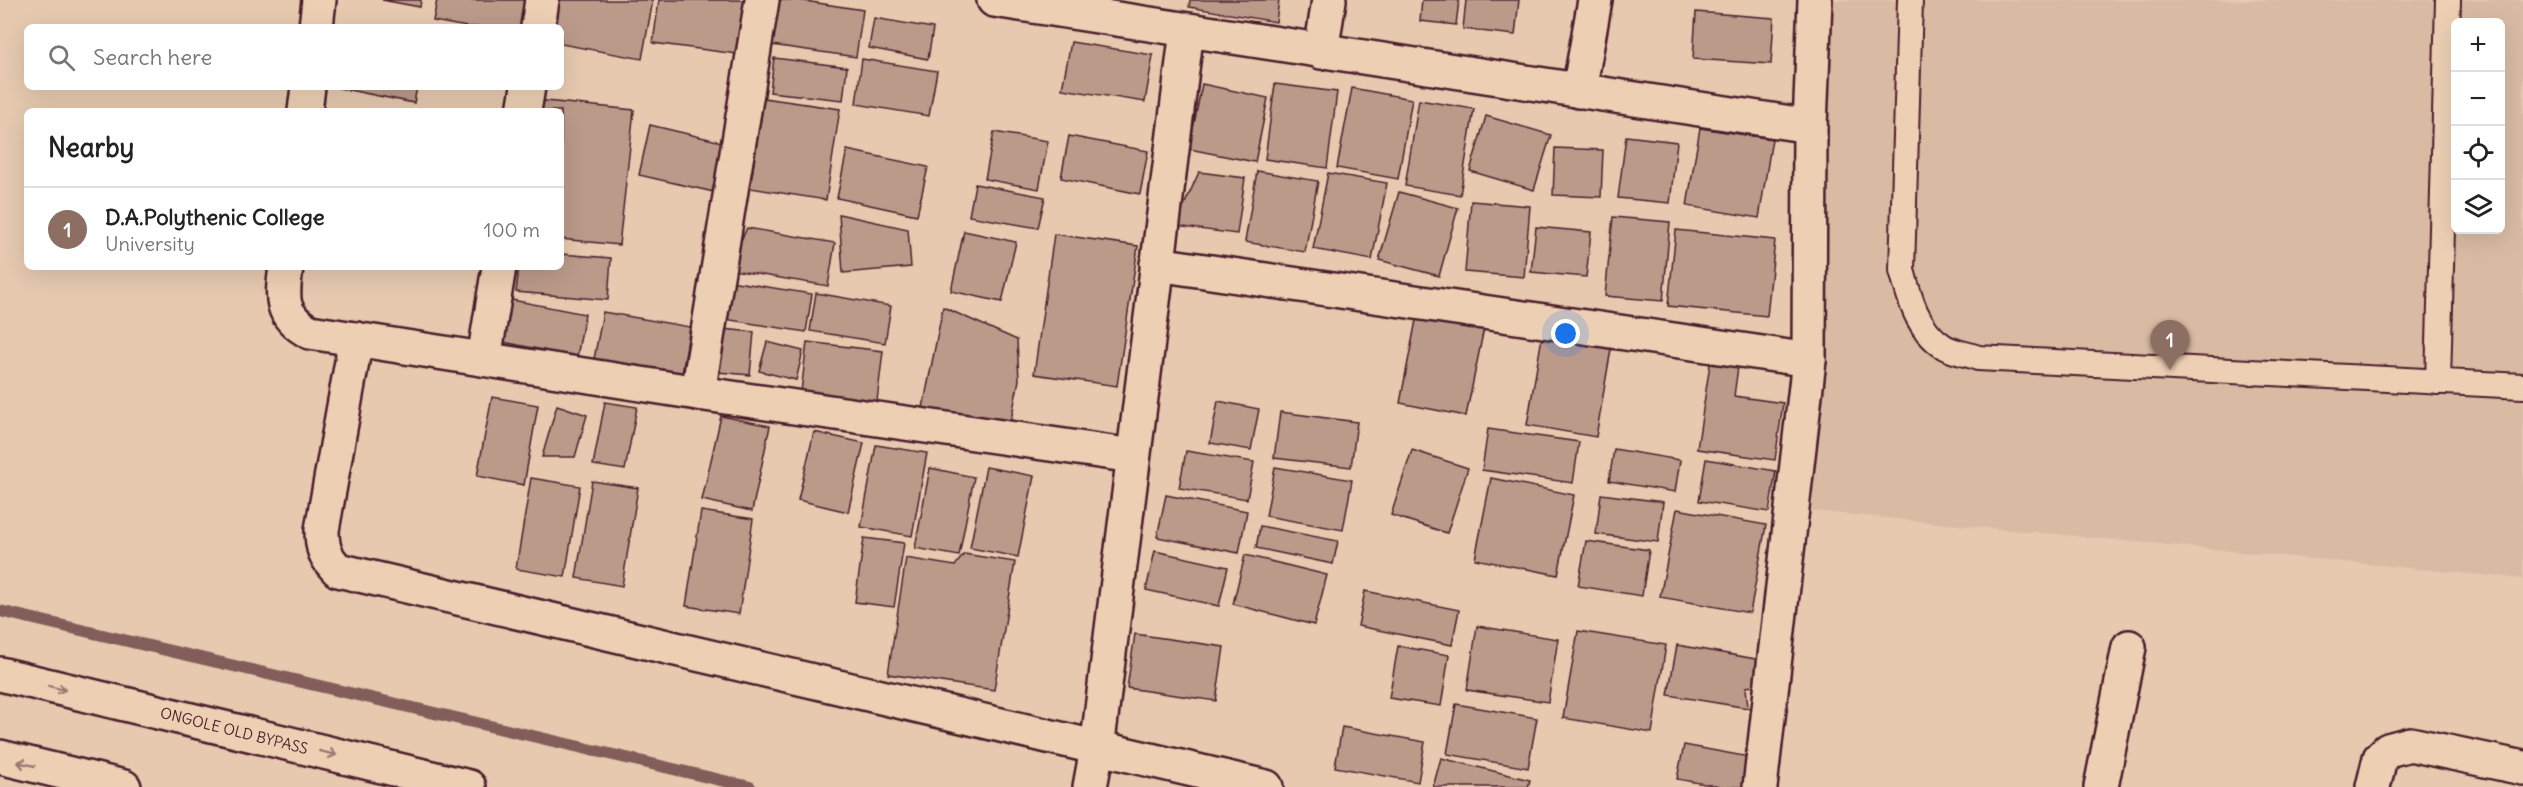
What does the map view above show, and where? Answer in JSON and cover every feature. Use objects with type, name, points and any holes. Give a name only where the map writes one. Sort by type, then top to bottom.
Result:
[{"type":"street","points":[[316,24],[319,0]]},
{"type":"street","points":[[538,24],[542,0]]},
{"type":"street","points":[[698,393],[762,0]]},
{"type":"street","points":[[994,0],[1088,7],[1187,30],[1810,126]]},
{"type":"street","points":[[1321,52],[1329,0]]},
{"type":"street","points":[[1579,91],[1594,0]]},
{"type":"street","points":[[1760,787],[1809,360],[1810,126],[1815,0]]},
{"type":"street","points":[[1093,770],[1187,30]]},
{"type":"street","points":[[305,108],[308,90]]},
{"type":"street","points":[[524,108],[528,90]]},
{"type":"street","points":[[1157,264],[1809,360]]},
{"type":"street","points":[[286,270],[282,298],[288,314],[298,325],[310,332],[698,393],[1133,456]]},
{"type":"street","points":[[484,359],[499,270]]},
{"type":"street","points":[[356,339],[322,530],[322,546],[326,557],[338,570],[1093,770],[1266,787]]},
{"type":"street","points":[[2101,787],[2129,647]]},
{"type":"street","name":"ONGOLE OLD BYPASS","points":[[0,674],[469,787]]},
{"type":"street","points":[[2373,787],[2380,758],[2388,750],[2410,744],[2523,768]]},
{"type":"street","points":[[0,757],[124,787]]},
{"type":"lane","points":[[1910,0],[1902,270],[1910,300],[1923,326],[1943,347],[1978,358],[2523,386]]},
{"type":"lane","points":[[2438,382],[2448,0]]},
{"type":"shaded area","points":[[1829,0],[2523,0],[2523,579],[1812,511]]},
{"type":"building","points":[[382,0],[421,0],[420,7]]},
{"type":"building","points":[[437,0],[527,0],[523,24],[450,24],[433,21]]},
{"type":"building","points":[[559,0],[653,0],[642,59],[564,45],[564,24],[555,24]]},
{"type":"building","points":[[659,0],[745,0],[737,54],[653,43]]},
{"type":"building","points":[[779,0],[798,0],[863,10],[856,57],[772,45]]},
{"type":"building","points":[[1190,0],[1279,0],[1276,22],[1189,7]]},
{"type":"building","points":[[1422,0],[1459,0],[1456,25],[1420,21]]},
{"type":"building","points":[[1466,0],[1519,0],[1515,35],[1463,29]]},
{"type":"building","points":[[1696,12],[1774,18],[1771,64],[1693,59]]},
{"type":"building","points":[[874,18],[933,28],[928,59],[869,48]]},
{"type":"building","points":[[1071,42],[1153,55],[1145,102],[1062,89]]},
{"type":"building","points":[[774,58],[847,67],[843,100],[770,92]]},
{"type":"building","points":[[862,59],[937,71],[929,116],[856,104]]},
{"type":"building","points":[[1202,84],[1268,98],[1255,162],[1189,149]]},
{"type":"building","points":[[1275,84],[1337,92],[1327,168],[1265,159]]},
{"type":"building","points":[[1352,88],[1412,99],[1398,179],[1337,168]]},
{"type":"building","points":[[349,90],[416,90],[414,103]]},
{"type":"building","points":[[764,98],[840,109],[826,200],[750,188]]},
{"type":"building","points":[[536,100],[634,110],[619,245],[564,239],[564,108],[535,108]]},
{"type":"building","points":[[1419,100],[1474,109],[1460,195],[1405,186]]},
{"type":"building","points":[[1486,116],[1551,135],[1534,190],[1470,171]]},
{"type":"building","points":[[650,125],[726,143],[714,192],[639,175]]},
{"type":"building","points":[[1700,128],[1772,139],[1759,218],[1687,206]]},
{"type":"building","points":[[994,132],[1048,141],[1039,189],[985,179]]},
{"type":"building","points":[[1069,136],[1148,151],[1140,194],[1061,178]]},
{"type":"building","points":[[1626,136],[1677,142],[1670,203],[1618,198]]},
{"type":"building","points":[[1555,148],[1603,150],[1601,197],[1553,195]]},
{"type":"building","points":[[847,150],[928,167],[917,215],[837,198]]},
{"type":"building","points":[[1257,171],[1318,181],[1305,252],[1245,242]]},
{"type":"building","points":[[1199,172],[1245,178],[1237,234],[1175,226]]},
{"type":"building","points":[[1328,173],[1387,183],[1372,260],[1313,249]]},
{"type":"building","points":[[975,184],[1045,197],[1038,228],[969,216]]},
{"type":"building","points":[[1399,192],[1458,208],[1439,276],[1379,260]]},
{"type":"building","points":[[1471,201],[1530,206],[1524,277],[1465,272]]},
{"type":"building","points":[[839,214],[908,229],[911,267],[843,273]]},
{"type":"building","points":[[1613,217],[1670,222],[1663,301],[1605,296]]},
{"type":"building","points":[[1536,227],[1591,232],[1586,277],[1531,272]]},
{"type":"building","points":[[747,228],[835,243],[828,286],[727,269]]},
{"type":"building","points":[[1676,230],[1775,240],[1767,316],[1668,306]]},
{"type":"building","points":[[964,231],[1016,242],[1002,302],[951,291]]},
{"type":"building","points":[[1054,234],[1138,246],[1117,386],[1034,374]]},
{"type":"building","points":[[564,254],[611,258],[608,300],[516,292],[519,270],[564,270]]},
{"type":"building","points":[[730,281],[812,294],[806,332],[724,319]]},
{"type":"building","points":[[816,293],[891,306],[885,343],[810,331]]},
{"type":"building","points":[[507,299],[585,314],[577,357],[498,341]]},
{"type":"building","points":[[943,307],[1017,340],[1019,380],[1010,425],[923,408]]},
{"type":"building","points":[[603,312],[690,327],[682,374],[594,359]]},
{"type":"building","points":[[1417,315],[1484,328],[1466,416],[1400,403]]},
{"type":"building","points":[[722,329],[754,332],[750,375],[718,372]]},
{"type":"building","points":[[1542,337],[1611,349],[1596,437],[1527,425]]},
{"type":"building","points":[[767,342],[803,351],[796,380],[759,371]]},
{"type":"building","points":[[807,342],[883,351],[877,401],[801,392]]},
{"type":"building","points":[[1710,364],[1738,367],[1734,396],[1783,403],[1775,460],[1697,449]]},
{"type":"building","points":[[492,397],[538,405],[524,485],[477,476]]},
{"type":"building","points":[[1218,401],[1259,409],[1251,450],[1210,443]]},
{"type":"building","points":[[605,402],[637,407],[625,470],[593,465]]},
{"type":"building","points":[[557,405],[587,415],[575,457],[542,457]]},
{"type":"building","points":[[1280,412],[1357,422],[1351,467],[1274,458]]},
{"type":"building","points":[[721,416],[770,426],[752,511],[702,500]]},
{"type":"building","points":[[1488,429],[1579,442],[1573,483],[1482,470]]},
{"type":"building","points":[[814,432],[864,443],[848,512],[798,500]]},
{"type":"building","points":[[876,445],[927,453],[912,536],[861,527]]},
{"type":"building","points":[[1614,449],[1680,460],[1675,492],[1609,481]]},
{"type":"building","points":[[1412,450],[1468,468],[1447,533],[1391,515]]},
{"type":"building","points":[[1186,451],[1254,462],[1247,499],[1179,488]]},
{"type":"building","points":[[1706,459],[1776,471],[1769,512],[1699,501]]},
{"type":"building","points":[[986,467],[1034,476],[1018,557],[970,548]]},
{"type":"building","points":[[1275,467],[1352,480],[1343,530],[1266,516]]},
{"type":"building","points":[[930,468],[974,477],[959,556],[915,548]]},
{"type":"building","points":[[531,478],[580,486],[565,577],[516,569]]},
{"type":"building","points":[[1491,478],[1574,495],[1558,575],[1475,559]]},
{"type":"building","points":[[592,481],[638,488],[622,586],[576,578]]},
{"type":"building","points":[[1601,494],[1663,502],[1658,542],[1596,534]]},
{"type":"building","points":[[1166,495],[1247,511],[1239,553],[1157,537]]},
{"type":"building","points":[[1677,509],[1766,525],[1750,613],[1660,597]]},
{"type":"building","points":[[701,511],[753,519],[739,614],[686,606]]},
{"type":"building","points":[[1260,526],[1338,541],[1333,564],[1256,548]]},
{"type":"building","points":[[864,538],[904,543],[894,607],[855,602]]},
{"type":"building","points":[[1586,541],[1649,550],[1642,596],[1578,586]]},
{"type":"building","points":[[1155,551],[1228,567],[1219,606],[1146,590]]},
{"type":"building","points":[[964,554],[1015,562],[994,690],[888,674],[906,558],[955,566]]},
{"type":"building","points":[[1245,555],[1327,575],[1314,625],[1233,604]]},
{"type":"building","points":[[1365,591],[1459,610],[1452,645],[1358,626]]},
{"type":"building","points":[[1477,626],[1558,639],[1548,702],[1467,690]]},
{"type":"building","points":[[1578,631],[1666,645],[1652,733],[1563,718]]},
{"type":"building","points":[[1135,634],[1224,647],[1216,701],[1127,688]]},
{"type":"building","points":[[1677,645],[1761,660],[1763,685],[1746,687],[1748,708],[1668,695]]},
{"type":"building","points":[[1398,646],[1449,655],[1441,706],[1389,698]]},
{"type":"building","points":[[1456,704],[1537,718],[1528,768],[1447,754]]},
{"type":"building","points":[[1342,727],[1425,742],[1418,782],[1335,767]]},
{"type":"building","points":[[1684,745],[1755,758],[1749,787],[1721,787],[1677,779]]},
{"type":"building","points":[[1441,758],[1530,780],[1528,787],[1433,787]]},
{"type":"waterway","points":[[0,611],[750,787]]},
{"type":"place","name":"D.A.Polythenic College","points":[[2170,370]]}]
